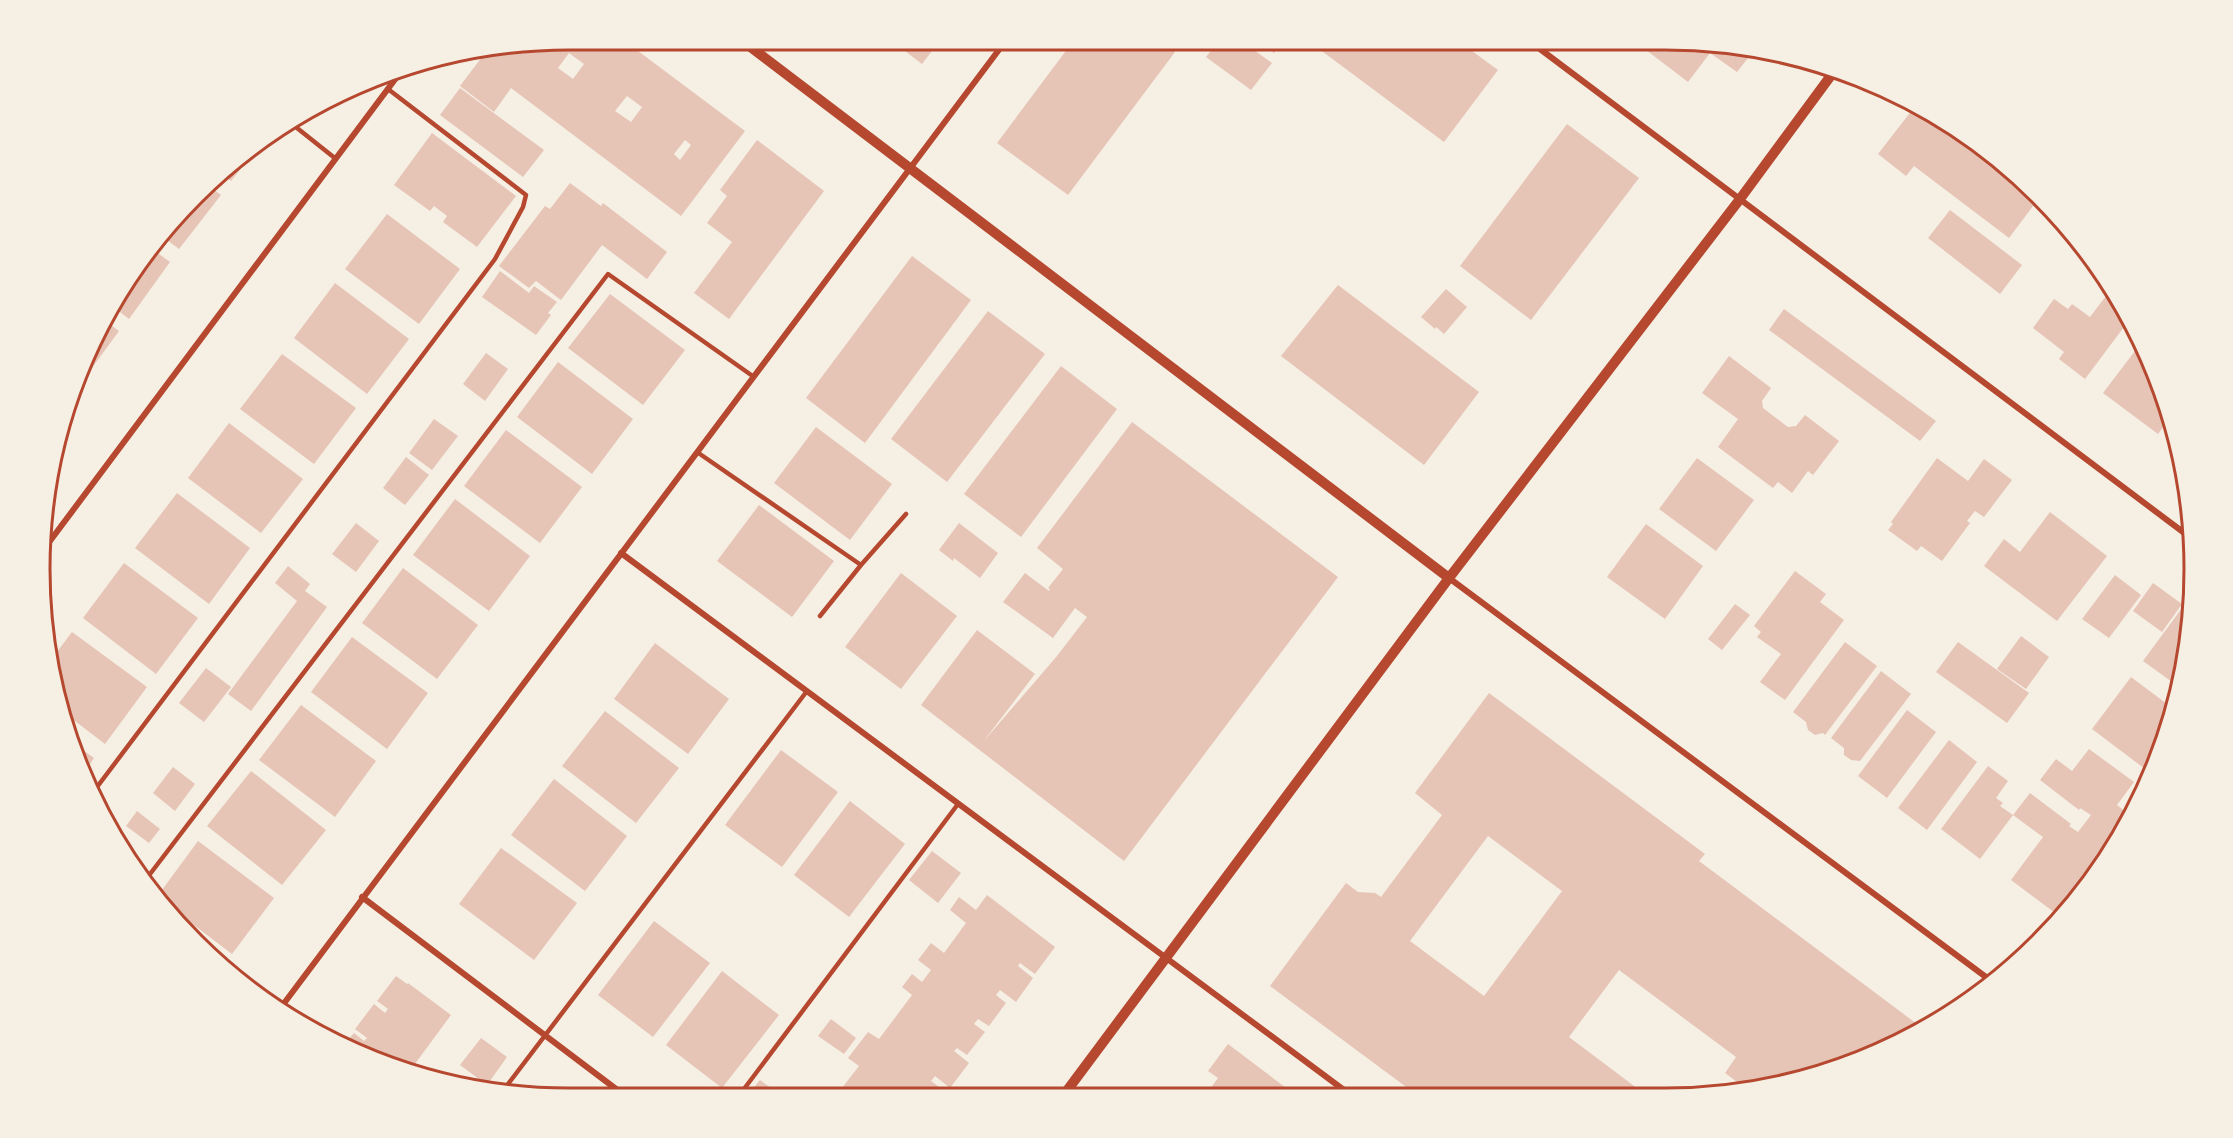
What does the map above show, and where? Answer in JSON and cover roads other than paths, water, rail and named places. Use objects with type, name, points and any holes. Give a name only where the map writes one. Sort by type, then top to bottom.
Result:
[{"type":"street","points":[[755,50],[1449,578],[1986,977]]},
{"type":"street","points":[[284,1003],[999,50]]},
{"type":"street","points":[[1541,50],[2182,531]]},
{"type":"street","points":[[1068,1088],[1449,578],[1740,199],[1830,77]]},
{"type":"street","points":[[51,540],[395,80]]},
{"type":"street","points":[[621,553],[1343,1088]]},
{"type":"street","points":[[362,897],[615,1088]]},
{"type":"lane","points":[[97,787],[495,259],[523,207],[526,195],[388,89]]},
{"type":"lane","points":[[296,127],[336,159]]},
{"type":"lane","points":[[149,875],[608,274],[754,377]]},
{"type":"lane","points":[[697,452],[861,565]]},
{"type":"lane","points":[[820,616],[906,514]]},
{"type":"lane","points":[[508,1085],[807,691]]},
{"type":"lane","points":[[745,1088],[958,804]]}]
